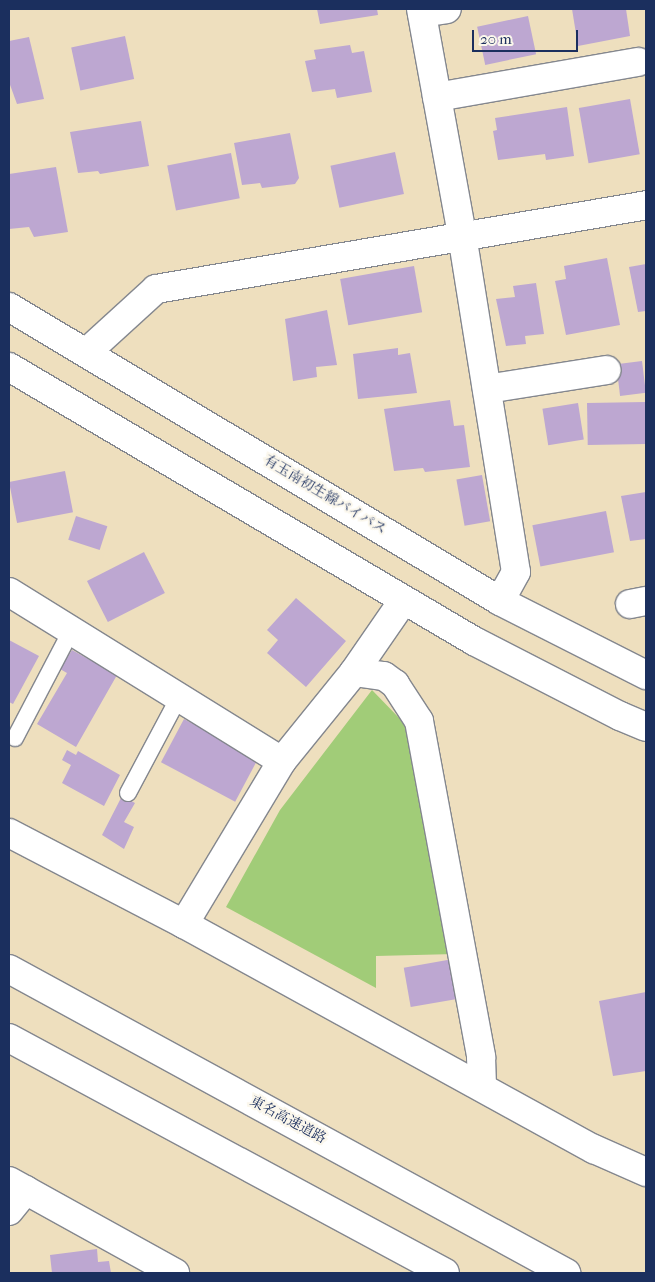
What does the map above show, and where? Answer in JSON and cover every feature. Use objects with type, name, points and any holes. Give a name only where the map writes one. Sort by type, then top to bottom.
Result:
[{"type":"main road","points":[[430,10],[437,96],[462,235],[516,572],[500,601]]},
{"type":"main road","points":[[437,96],[638,62]]},
{"type":"main road","points":[[87,352],[156,289],[462,235],[646,205]]},
{"type":"main road","name":"有玉南初生線バイパス","points":[[9,307],[500,601],[646,675]]},
{"type":"main road","points":[[9,368],[403,601],[603,708],[646,727]]},
{"type":"main road","points":[[487,389],[607,370]]},
{"type":"main road","points":[[9,592],[282,761]]},
{"type":"main road","points":[[184,924],[282,761],[354,672],[403,601]]},
{"type":"main road","points":[[354,672],[384,676],[396,684],[419,720],[481,1057],[482,1087]]},
{"type":"main road","points":[[9,833],[184,924],[594,1150],[646,1172]]},
{"type":"main road","name":"東名高速道路","points":[[9,969],[566,1273]]},
{"type":"main road","points":[[9,1038],[445,1273]]},
{"type":"main road","points":[[9,1211],[17,1186],[175,1273]]},
{"type":"lane","points":[[15,738],[71,631]]},
{"type":"lane","points":[[128,793],[179,698]]},
{"type":"green space","points":[[372,690],[404,723],[455,954],[376,956],[376,988],[226,907],[280,810]]},
{"type":"building","points":[[317,9],[377,9],[378,15],[320,24]]},
{"type":"building","points":[[572,9],[626,9],[630,36],[578,46]]},
{"type":"building","points":[[528,16],[536,54],[485,65],[477,27]]},
{"type":"building","points":[[125,36],[134,79],[80,90],[71,47]]},
{"type":"building","points":[[29,37],[44,99],[17,104],[9,82],[9,41]]},
{"type":"building","points":[[350,45],[352,53],[364,51],[372,92],[337,98],[335,89],[312,92],[305,61],[316,59],[314,50]]},
{"type":"building","points":[[630,99],[640,154],[589,163],[579,108]]},
{"type":"building","points":[[567,107],[574,156],[546,160],[545,154],[498,160],[493,131],[497,130],[495,118]]},
{"type":"building","points":[[141,121],[149,166],[100,174],[98,171],[78,173],[70,132]]},
{"type":"building","points":[[290,133],[299,178],[295,184],[262,188],[260,183],[242,185],[234,143]]},
{"type":"building","points":[[395,152],[404,194],[339,208],[330,166]]},
{"type":"building","points":[[231,153],[240,198],[176,211],[167,165]]},
{"type":"building","points":[[56,167],[68,232],[34,237],[29,227],[9,229],[9,174]]},
{"type":"building","points":[[607,258],[620,325],[566,335],[555,281],[566,279],[564,266]]},
{"type":"building","points":[[646,264],[646,311],[638,312],[629,267]]},
{"type":"building","points":[[414,266],[422,312],[348,325],[340,279]]},
{"type":"building","points":[[536,283],[544,334],[525,336],[526,344],[506,346],[496,299],[515,297],[513,286]]},
{"type":"building","points":[[327,310],[337,365],[316,367],[317,377],[293,381],[285,319]]},
{"type":"building","points":[[398,348],[398,355],[410,353],[417,393],[358,399],[353,354]]},
{"type":"building","points":[[642,361],[646,393],[620,396],[616,364]]},
{"type":"building","points":[[450,400],[454,426],[464,425],[470,467],[425,472],[423,468],[394,471],[384,409]]},
{"type":"building","points":[[645,402],[646,444],[588,445],[587,403]]},
{"type":"building","points":[[578,403],[584,440],[548,445],[542,409]]},
{"type":"building","points":[[65,471],[73,512],[17,523],[9,482]]},
{"type":"building","points":[[482,475],[490,521],[465,526],[456,480]]},
{"type":"building","points":[[646,492],[646,539],[630,541],[621,496]]},
{"type":"building","points":[[606,511],[614,552],[540,567],[532,525]]},
{"type":"building","points":[[76,516],[107,526],[100,550],[68,540]]},
{"type":"building","points":[[144,552],[165,593],[108,622],[87,581]]},
{"type":"building","points":[[296,598],[346,641],[306,687],[267,653],[278,640],[267,630]]},
{"type":"building","points":[[9,640],[39,656],[13,704],[9,702]]},
{"type":"building","points":[[72,650],[117,675],[76,747],[37,724],[67,673],[60,669]]},
{"type":"building","points":[[184,719],[258,758],[235,802],[161,762]]},
{"type":"building","points":[[67,750],[76,755],[78,751],[120,775],[104,806],[62,783],[71,765],[62,760]]},
{"type":"building","points":[[122,796],[135,803],[124,822],[134,827],[124,849],[102,835]]},
{"type":"building","points":[[453,959],[460,998],[411,1007],[404,968]]},
{"type":"building","points":[[646,992],[646,1071],[613,1076],[599,1001]]},
{"type":"building","points":[[97,1249],[98,1262],[109,1261],[111,1273],[52,1273],[50,1255]]}]
